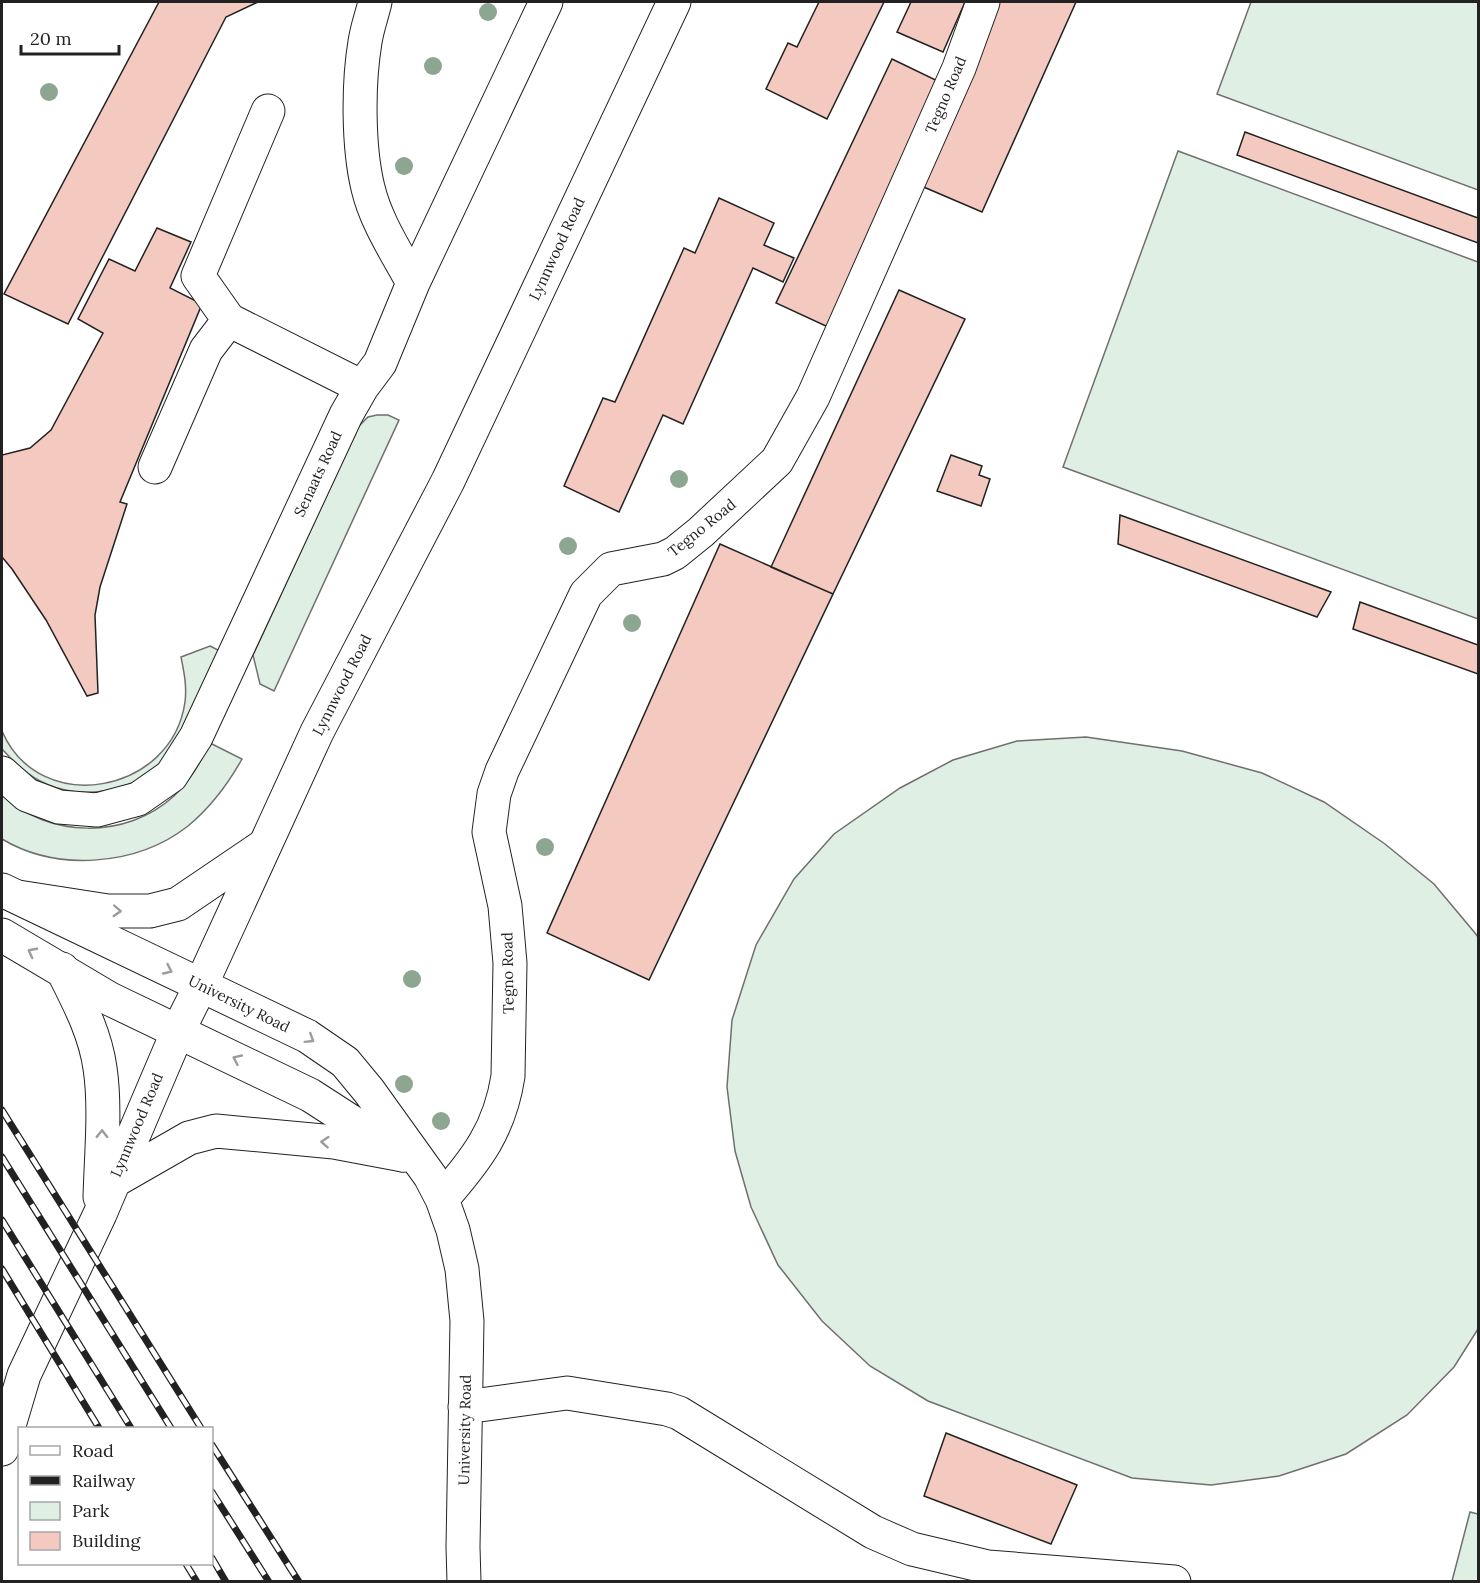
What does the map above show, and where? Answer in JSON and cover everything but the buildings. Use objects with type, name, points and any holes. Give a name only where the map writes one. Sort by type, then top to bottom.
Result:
[{"type":"main road","points":[[375,2],[365,41],[361,142],[368,189],[380,222],[413,284]]},
{"type":"main road","name":"Senaats Road","points":[[2,773],[27,795],[59,807],[98,810],[138,799],[171,776],[196,736],[346,415],[362,387],[380,363],[413,284],[546,2]]},
{"type":"main road","name":"Lynnwood Road","points":[[2,1449],[24,1375],[100,1214],[178,1031],[317,732],[448,481],[674,2]]},
{"type":"main road","name":"Tegno Road","points":[[436,1187],[471,1165],[493,1130],[508,1076],[510,963],[505,906],[489,832],[494,794],[502,771],[586,594],[611,569],[663,559],[675,553],[717,518],[777,461],[817,387],[959,68],[983,2]]},
{"type":"main road","points":[[268,111],[198,276],[229,320],[362,387]]},
{"type":"main road","points":[[155,467],[206,350],[229,320]]},
{"type":"main road","points":[[10,894],[108,911],[150,911],[178,904],[265,845]]},
{"type":"main road","name":"University Road","points":[[10,894],[307,1036],[345,1062],[369,1091],[436,1187],[453,1230],[462,1269],[468,1321],[464,1581]]},
{"type":"main road","points":[[2,935],[110,999],[310,1095],[403,1155],[436,1187]]},
{"type":"main road","points":[[62,969],[84,1011],[100,1068],[102,1112],[100,1214]]},
{"type":"main road","points":[[114,1181],[189,1138],[216,1131],[246,1132],[334,1143],[403,1155]]},
{"type":"main road","name":"Lynnwood Road","points":[[2,1403],[24,1375]]},
{"type":"main road","points":[[465,1407],[567,1393],[666,1409],[679,1413],[873,1532],[912,1549],[988,1567],[1174,1581]]},
{"type":"green space","points":[[1251,2],[1478,2],[1478,190],[1217,94]]},
{"type":"green space","points":[[1178,151],[1478,262],[1478,619],[1063,467]]},
{"type":"green space","points":[[388,415],[399,420],[274,691],[260,684],[253,655],[359,426],[368,417]]},
{"type":"green space","points":[[210,646],[220,651],[191,717],[177,742],[157,767],[127,785],[91,792],[56,788],[35,778],[2,749],[2,731],[20,759],[44,776],[73,784],[102,784],[131,775],[156,758],[175,733],[186,696],[181,657]]},
{"type":"green space","points":[[1086,737],[1182,751],[1262,773],[1324,802],[1385,844],[1434,884],[1478,937],[1478,1329],[1454,1367],[1407,1415],[1346,1454],[1279,1476],[1211,1485],[1132,1478],[928,1401],[870,1366],[822,1321],[778,1265],[751,1207],[735,1151],[727,1087],[732,1020],[756,945],[794,879],[834,834],[900,788],[953,760],[1017,741]]},
{"type":"green space","points":[[210,743],[242,759],[225,786],[204,811],[188,826],[145,850],[96,860],[72,860],[47,857],[24,850],[2,839],[2,795],[21,809],[64,826],[87,828],[111,826],[133,820],[155,810],[174,796],[194,771]]},
{"type":"green space","points":[[1470,1512],[1478,1514],[1478,1581],[1452,1581]]},
{"type":"railway","points":[[2,1110],[200,1427]]},
{"type":"railway","points":[[2,1157],[170,1427]]},
{"type":"railway","points":[[2,1220],[130,1427]]},
{"type":"railway","points":[[2,1269],[98,1427]]},
{"type":"railway","points":[[213,1447],[299,1582]]},
{"type":"railway","points":[[213,1494],[269,1582]]},
{"type":"railway","points":[[213,1560],[226,1582]]},
{"type":"railway","points":[[187,1565],[197,1582]]}]
